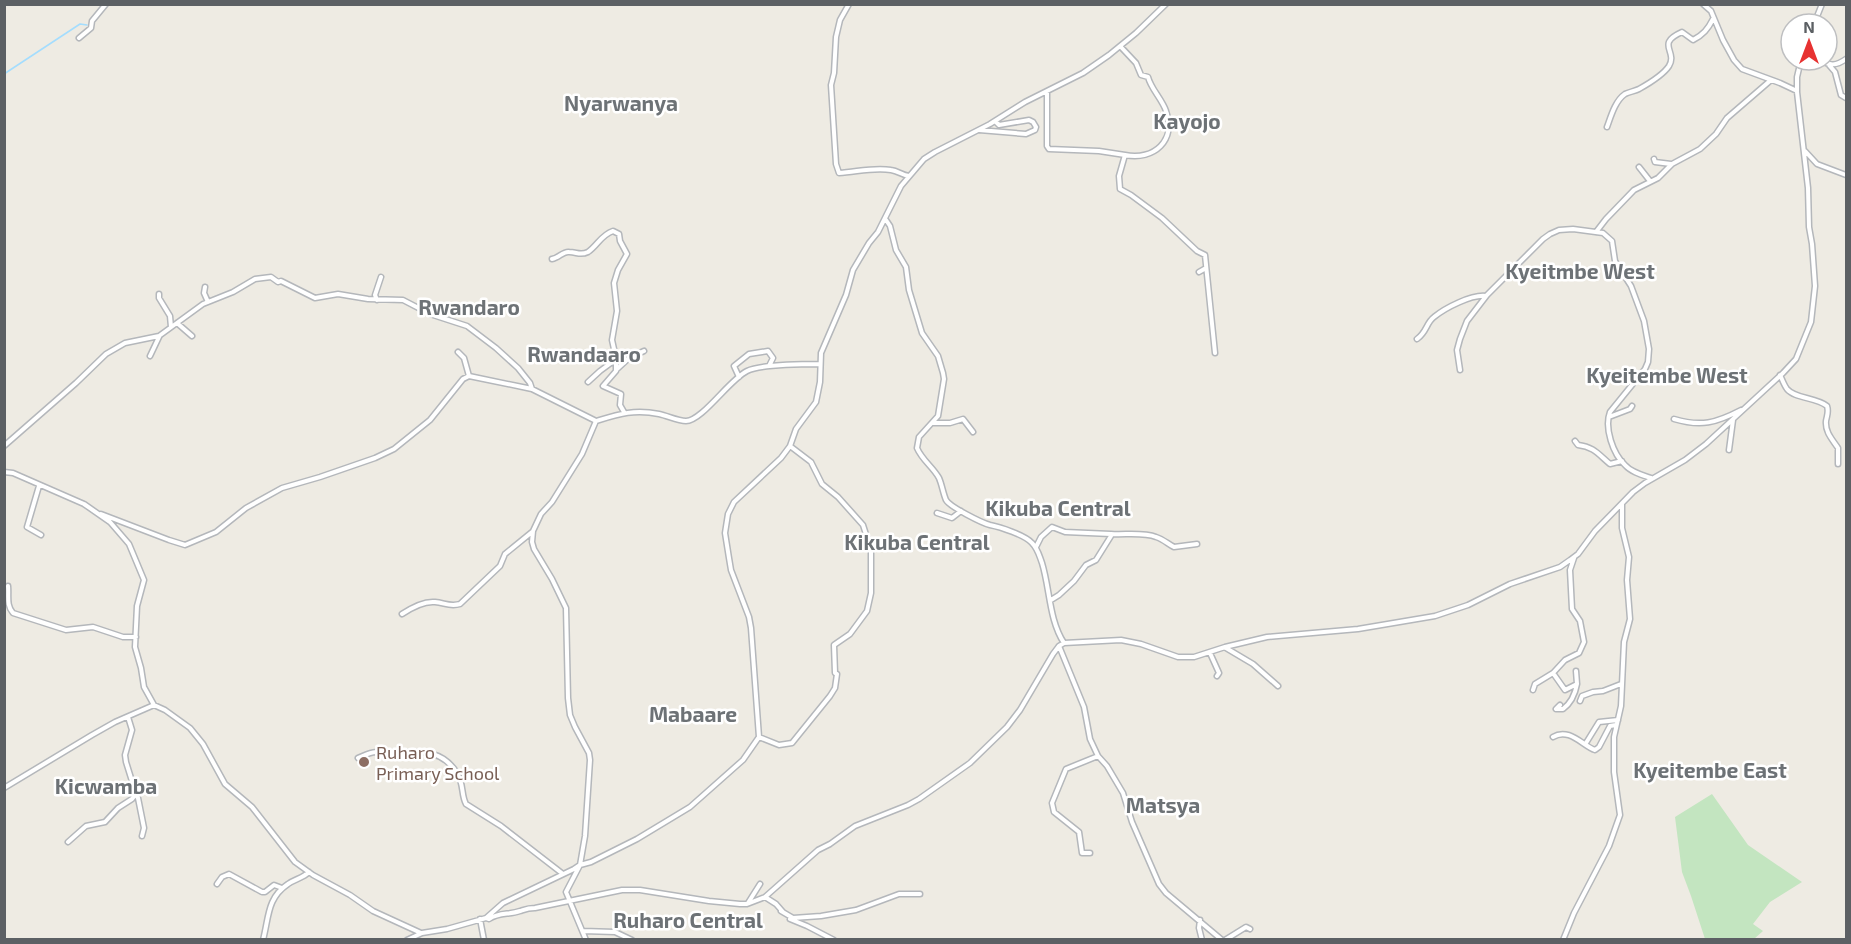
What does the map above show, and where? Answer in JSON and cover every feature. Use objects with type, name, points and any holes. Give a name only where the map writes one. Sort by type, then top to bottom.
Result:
[{"type":"street","points":[[79,39],[91,28],[92,21],[106,4]]},
{"type":"street","points":[[849,4],[840,20],[831,85],[836,164],[839,173],[883,169],[895,170],[902,176],[909,176]]},
{"type":"street","points":[[486,918],[503,903],[615,850],[690,807],[743,760],[759,737],[751,628],[749,616],[731,570],[725,526],[734,502],[776,464],[790,446],[796,429],[816,402],[820,382],[821,354],[846,295],[853,270],[886,219],[901,186],[924,159],[995,121],[1025,102],[1083,73],[1120,46],[1166,4]]},
{"type":"street","points":[[1703,4],[1711,11],[1734,60],[1742,69],[1797,92]]},
{"type":"street","points":[[1606,127],[1614,107],[1625,94],[1640,89],[1658,77],[1670,64],[1668,44],[1671,37],[1682,32],[1693,40],[1696,39],[1708,30],[1713,19]]},
{"type":"street","points":[[1047,93],[1046,136],[1049,149],[1099,151],[1133,156],[1154,153],[1161,147],[1169,132],[1170,125],[1164,106],[1155,89],[1149,84],[1148,77],[1141,75],[1136,63],[1120,46]]},
{"type":"street","points":[[407,939],[422,933],[489,919],[501,914],[571,899],[587,898],[616,890],[747,904],[765,897],[818,850],[855,826],[919,799],[970,763],[1020,710],[1059,646],[1064,643],[1121,640],[1141,644],[1178,657],[1194,657],[1267,637],[1358,629],[1435,616],[1468,605],[1510,584],[1560,567],[1574,557],[1595,531],[1633,492],[1652,478],[1685,460],[1713,439],[1796,358],[1809,328],[1814,306],[1815,286],[1808,188],[1797,92],[1798,72]]},
{"type":"street","points":[[1835,72],[1841,95],[1846,98]]},
{"type":"street","points":[[1596,232],[1634,190],[1658,178],[1672,164],[1700,149],[1716,134],[1727,118],[1771,80]]},
{"type":"street","points":[[979,130],[1026,134],[1035,130],[1036,127],[1029,120],[999,125],[995,121]]},
{"type":"street","points":[[1804,151],[1817,164],[1846,175]]},
{"type":"street","points":[[1125,155],[1119,176],[1120,189],[1162,218],[1197,251],[1205,255],[1208,264],[1215,353]]},
{"type":"street","points":[[1654,159],[1655,162],[1672,164]]},
{"type":"street","points":[[1639,167],[1650,182]]},
{"type":"street","points":[[886,219],[896,250],[906,267],[909,290],[922,333],[939,356],[944,379],[939,412],[919,437],[917,448],[939,477],[947,501],[961,511],[988,524],[1023,536],[1033,543],[1040,553],[1057,632],[1064,643]]},
{"type":"street","points":[[1601,226],[1603,233],[1612,241],[1615,261],[1631,286],[1644,321],[1649,349],[1645,369],[1608,417],[1610,439],[1622,461],[1630,469],[1652,478]]},
{"type":"street","points":[[1460,370],[1457,350],[1467,321],[1514,266],[1550,234],[1566,229],[1584,229],[1603,233]]},
{"type":"street","points":[[552,259],[567,252],[583,254],[593,248],[608,233],[613,231],[619,234],[627,254],[615,280],[617,311],[612,340],[616,371]]},
{"type":"street","points":[[1199,272],[1206,269],[1208,264]]},
{"type":"street","points":[[4,446],[106,354],[125,343],[159,336],[202,304],[234,292],[255,279],[271,277],[315,298],[338,294],[377,300],[403,300],[430,314],[467,326],[496,348],[518,369],[530,383],[532,389]]},
{"type":"street","points":[[377,300],[375,295],[381,277]]},
{"type":"street","points":[[205,287],[204,293],[208,302]]},
{"type":"street","points":[[159,294],[170,316],[171,328]]},
{"type":"street","points":[[1417,339],[1424,334],[1433,317],[1458,303],[1479,295],[1486,296]]},
{"type":"street","points":[[177,323],[192,336]]},
{"type":"street","points":[[150,356],[159,336]]},
{"type":"street","points":[[624,412],[620,405],[621,394],[603,386],[628,358],[644,351]]},
{"type":"street","points":[[739,377],[734,366],[749,354],[768,351],[773,358],[769,367]]},
{"type":"street","points":[[458,352],[464,358],[468,376]]},
{"type":"street","points":[[588,382],[616,360]]},
{"type":"street","points":[[4,472],[13,473],[98,512],[185,545],[216,531],[246,508],[282,488],[375,458],[394,449],[430,420],[463,379],[468,376],[532,389],[596,421],[624,412],[650,413],[686,421],[696,417],[728,385],[747,371],[791,364],[820,364]]},
{"type":"street","points":[[1780,375],[1787,390],[1815,399],[1827,406],[1829,411],[1826,427],[1838,448],[1838,464]]},
{"type":"street","points":[[1608,417],[1630,409],[1632,406]]},
{"type":"street","points":[[1674,418],[1696,425],[1705,424],[1746,407]]},
{"type":"street","points":[[932,423],[950,423],[963,419],[973,432]]},
{"type":"street","points":[[1729,450],[1733,419]]},
{"type":"street","points":[[586,939],[573,910],[571,899],[566,892],[580,865],[585,836],[590,760],[589,753],[570,715],[566,608],[532,542],[533,531],[541,514],[552,502],[582,454],[596,421]]},
{"type":"street","points":[[1575,441],[1578,445],[1594,450],[1610,464],[1622,461]]},
{"type":"street","points":[[759,737],[779,745],[792,743],[830,696],[835,688],[837,674],[835,673],[834,645],[850,634],[861,620],[867,611],[871,593],[871,550],[863,525],[838,497],[822,484],[811,462],[790,446]]},
{"type":"street","points":[[39,486],[27,528],[41,535]]},
{"type":"street","points":[[1563,939],[1609,846],[1620,811],[1614,772],[1624,642],[1630,619],[1627,580],[1629,557],[1622,528],[1622,504]]},
{"type":"street","points":[[938,513],[952,518],[961,511]]},
{"type":"street","points":[[98,512],[129,544],[143,573],[144,585],[137,606],[135,646],[144,687],[154,705],[190,728],[203,744],[225,784],[252,807],[295,862],[309,873],[350,895],[373,911],[422,933]]},
{"type":"street","points":[[1035,548],[1041,537],[1052,527],[1065,531],[1140,534],[1157,537],[1174,547],[1197,544]]},
{"type":"street","points":[[402,614],[430,602],[452,606],[460,604],[500,566],[506,554],[533,531]]},
{"type":"street","points":[[1051,600],[1074,580],[1086,565],[1096,560],[1111,534]]},
{"type":"street","points":[[1533,690],[1535,684],[1565,660],[1579,653],[1584,642],[1580,621],[1572,609],[1570,570],[1574,557]]},
{"type":"street","points":[[8,586],[7,602],[13,613],[66,630],[93,627],[123,637],[136,638]]},
{"type":"street","points":[[1059,646],[1070,677],[1082,700],[1090,738],[1098,756],[1123,793],[1132,822],[1159,884],[1166,893],[1200,919],[1210,931],[1224,939],[1246,927],[1250,929]]},
{"type":"street","points":[[1225,647],[1253,664],[1278,686]]},
{"type":"street","points":[[1210,653],[1219,673],[1217,676]]},
{"type":"street","points":[[1560,705],[1556,709],[1563,709],[1570,704],[1577,684],[1576,671]]},
{"type":"street","points":[[1552,672],[1565,690],[1577,684]]},
{"type":"street","points":[[1580,701],[1582,696],[1621,684]]},
{"type":"street","points":[[147,709],[148,694]]},
{"type":"street","points":[[4,789],[92,735],[154,705]]},
{"type":"street","points":[[128,716],[132,730],[125,755],[138,798],[144,828],[142,836]]},
{"type":"street","points":[[1586,743],[1599,722],[1617,722]]},
{"type":"street","points":[[1553,737],[1557,734],[1564,734],[1596,750],[1610,726],[1617,722]]},
{"type":"street","points":[[358,758],[372,752],[420,751],[433,753],[442,758],[461,780],[466,804],[501,826],[563,874]]},
{"type":"street","points":[[1090,853],[1082,853],[1079,832],[1054,812],[1052,803],[1066,769],[1098,756]]},
{"type":"street","points":[[68,842],[86,826],[105,822],[117,808],[136,794]]},
{"type":"street","points":[[263,939],[270,904],[282,888],[309,873]]},
{"type":"street","points":[[217,884],[222,877],[230,874],[262,892],[274,885],[282,888]]},
{"type":"street","points":[[747,904],[760,884]]},
{"type":"street","points":[[781,911],[793,918],[821,916],[856,910],[899,894],[920,894]]},
{"type":"street","points":[[765,897],[790,919],[834,939]]},
{"type":"street","points":[[1200,919],[1199,928],[1202,939]]},
{"type":"street","points":[[480,920],[484,939]]},
{"type":"street","points":[[583,931],[615,932],[632,939]]},
{"type":"street","points":[[478,939],[482,933]]},
{"type":"green space","points":[[1712,794],[1748,845],[1802,882],[1770,902],[1753,924],[1763,931],[1754,939],[1705,939],[1682,872],[1675,817]]},
{"type":"waterway","points":[[4,74],[80,24],[87,25]]},
{"type":"place","name":"Ruharo Primary School","points":[[364,762]]},
{"type":"district","name":"Nyarwanya","points":[[621,102]]},
{"type":"district","name":"Kayojo","points":[[1187,120]]},
{"type":"district","name":"Kyeitmbe West","points":[[1580,270]]},
{"type":"district","name":"Rwandaro","points":[[469,306]]},
{"type":"district","name":"Rwandaaro","points":[[584,353]]},
{"type":"district","name":"Kyeitembe West","points":[[1667,374]]},
{"type":"district","name":"Kikuba Central","points":[[1058,507]]},
{"type":"district","name":"Kikuba Central","points":[[917,541]]},
{"type":"district","name":"Mabaare","points":[[693,713]]},
{"type":"district","name":"Kyeitembe East","points":[[1710,769]]},
{"type":"district","name":"Kicwamba","points":[[106,785]]},
{"type":"district","name":"Matsya","points":[[1163,804]]},
{"type":"district","name":"Ruharo Central","points":[[688,919]]}]
